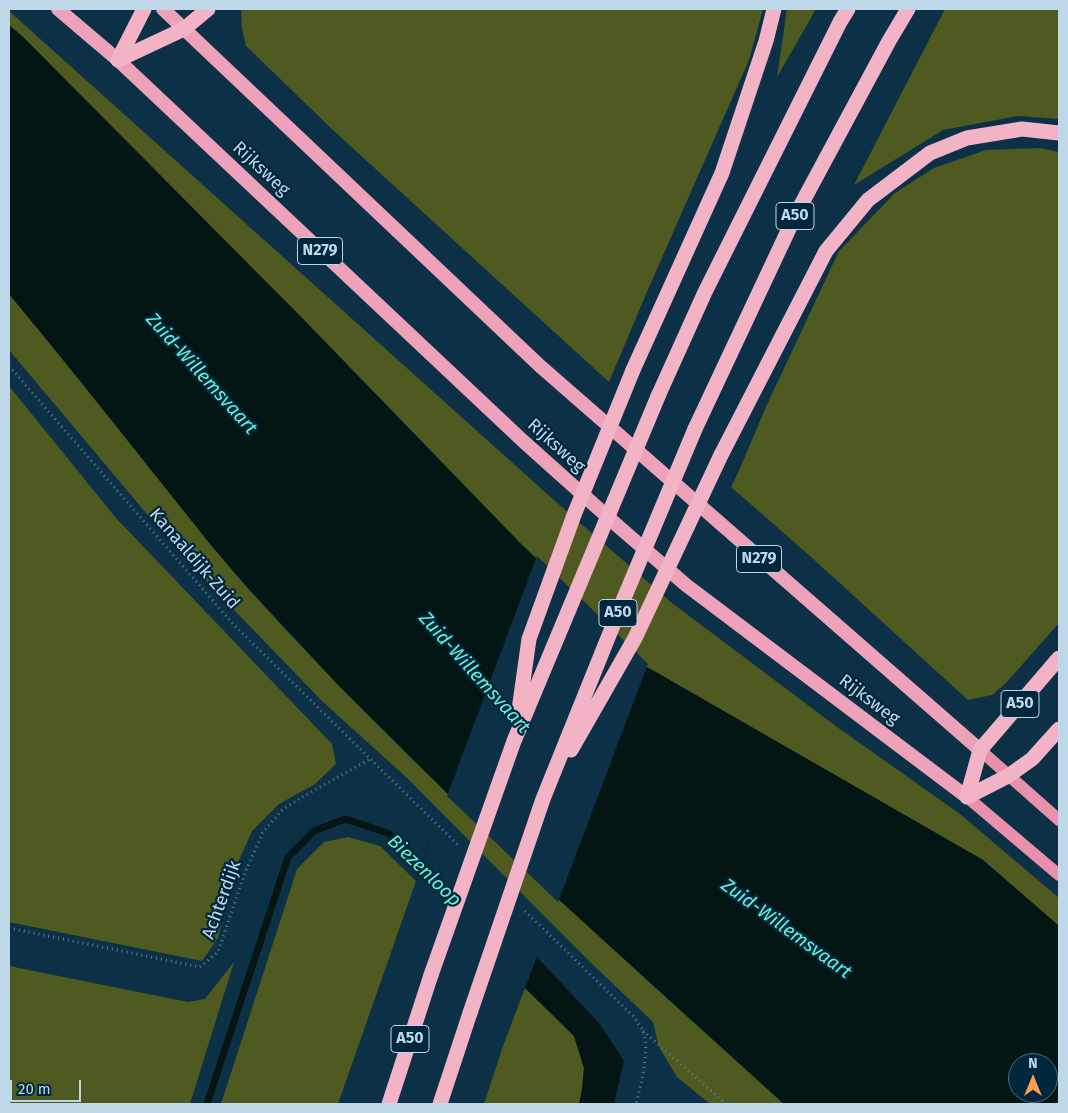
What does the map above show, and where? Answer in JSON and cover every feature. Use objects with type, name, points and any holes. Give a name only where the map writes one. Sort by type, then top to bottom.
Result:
[{"type":"highway","name":"Rijksweg","points":[[58,9],[118,60],[509,428],[618,527],[686,585],[967,797]]},
{"type":"highway","points":[[118,60],[144,9]]},
{"type":"highway","name":"Rijksweg","points":[[163,9],[540,366],[980,750]]},
{"type":"highway","points":[[118,60],[184,29],[208,9]]},
{"type":"highway","name":"A50","points":[[514,741],[529,639],[574,515],[633,370],[722,173],[766,41],[774,9]]},
{"type":"highway","name":"A50","points":[[389,1104],[431,975],[514,741],[659,394],[709,283],[848,9]]},
{"type":"highway","name":"A50","points":[[440,1104],[544,799],[622,603],[695,429],[795,216],[908,9]]},
{"type":"highway","name":"A50","points":[[544,799],[635,638],[721,455],[826,251],[868,200],[930,153],[967,138],[1022,129],[1059,133]]},
{"type":"highway","name":"A50","points":[[967,797],[980,750],[1059,658]]},
{"type":"highway","name":"A50","points":[[967,797],[1008,776],[1032,759],[1059,729]]},
{"type":"main road","name":"Rijksweg","points":[[980,750],[1059,820]]},
{"type":"main road","name":"Rijksweg","points":[[967,797],[1059,875]]},
{"type":"path","name":"Kanaaldijk-Zuid","points":[[9,366],[233,624],[370,759]]},
{"type":"path","name":"Achterdijk","points":[[9,928],[200,967],[218,952],[244,875],[263,832],[284,809],[370,759]]},
{"type":"path","points":[[636,1104],[646,1054],[643,1031],[726,1104]]},
{"type":"green space","points":[[241,9],[763,9],[749,60],[609,382],[334,131],[246,46],[242,29]]},
{"type":"green space","points":[[787,9],[816,9],[777,77]]},
{"type":"green space","points":[[945,9],[1059,9],[1059,119],[1018,116],[943,130],[854,185]]},
{"type":"green space","points":[[9,11],[555,501],[672,603],[837,727],[960,814],[1059,898],[1059,926],[983,860],[647,667],[594,611],[521,544],[305,321],[9,25]]},
{"type":"green space","points":[[1040,148],[1059,152],[1059,623],[1006,683],[992,695],[968,700],[731,487],[765,409],[839,251],[895,193],[934,168],[986,150]]},
{"type":"green space","points":[[9,294],[225,562],[314,659],[379,726],[511,854],[784,1104],[710,1104],[677,1077],[659,1047],[653,1022],[587,959],[406,777],[323,702],[183,557],[9,350]]},
{"type":"green space","points":[[9,386],[116,518],[332,744],[336,764],[315,784],[279,804],[252,831],[231,878],[218,938],[202,961],[9,922]]},
{"type":"green space","points":[[348,837],[380,846],[416,881],[338,1104],[221,1104],[297,869],[324,842]]},
{"type":"green space","points":[[234,962],[190,1104],[9,1104],[9,966],[188,1002],[205,999]]},
{"type":"green space","points":[[525,988],[574,1036],[584,1068],[579,1104],[484,1104]]},
{"type":"water","name":"Zuid-Willemsvaart","points":[[9,25],[305,321],[521,544],[647,667],[983,860],[1059,926],[1059,1104],[784,1104],[557,898],[338,685],[211,545],[9,294]]},
{"type":"water","points":[[429,843],[599,1023],[624,1061],[614,1104],[579,1104],[584,1068],[574,1036],[416,881]]},
{"type":"pier","points":[[537,556],[648,664],[558,902],[447,796]]},
{"type":"pier","points":[[430,841],[538,954],[524,991],[415,884]]},
{"type":"waterway","name":"Biezenloop","points":[[207,1104],[288,857],[314,831],[345,819],[388,833],[427,873]]}]
